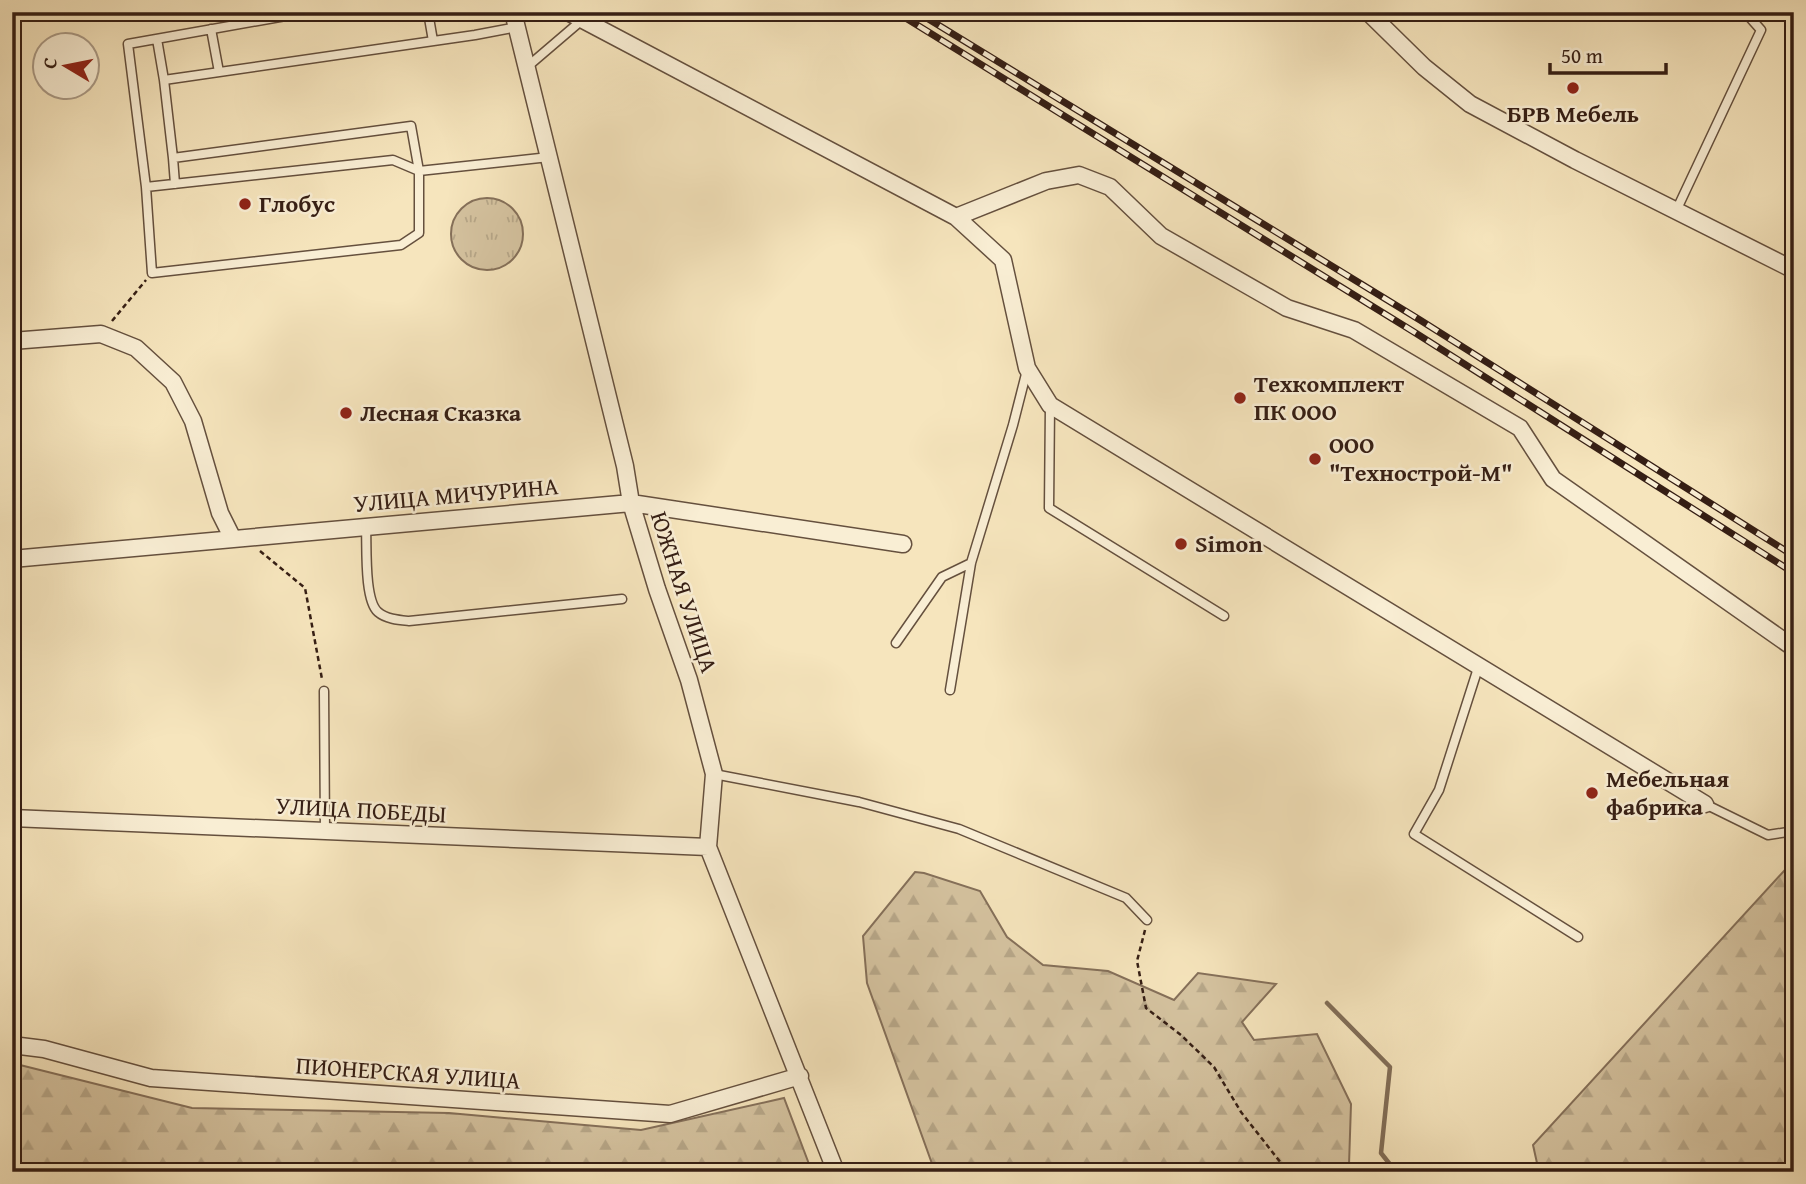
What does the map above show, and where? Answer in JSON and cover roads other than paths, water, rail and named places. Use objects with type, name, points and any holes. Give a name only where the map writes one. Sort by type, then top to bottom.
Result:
[{"type":"street","points":[[1368,12],[1424,67],[1470,104],[1794,270]]},
{"type":"street","points":[[575,16],[956,217],[1003,260],[1027,368],[1050,405],[1705,804]]},
{"type":"street","name":"ЮЖНАЯ УЛИЦА","points":[[515,19],[625,466],[631,503],[689,680],[714,774],[708,847],[836,1172]]},
{"type":"street","points":[[956,217],[1046,181],[1079,175],[1110,187],[1161,236],[1287,308],[1354,330],[1520,428],[1553,479],[1794,648]]},
{"type":"street","points":[[12,341],[101,334],[136,348],[173,382],[193,421],[220,513],[239,539]]},
{"type":"street","name":"УЛИЦА МИЧУРИНА","points":[[12,559],[631,503],[903,544]]},
{"type":"street","name":"УЛИЦА ПОБЕДЫ","points":[[12,818],[708,847]]},
{"type":"street","name":"ПИОНЕРСКАЯ УЛИЦА","points":[[12,1045],[44,1049],[151,1078],[670,1114],[800,1076]]},
{"type":"lane","points":[[173,158],[411,126],[419,171],[419,233],[401,245],[152,272],[146,187],[128,44],[212,29],[255,17],[308,12]]},
{"type":"lane","points":[[428,12],[433,41]]},
{"type":"lane","points":[[1676,211],[1761,30],[1745,12]]},
{"type":"lane","points":[[527,67],[575,16]]},
{"type":"lane","points":[[164,80],[433,41],[515,19]]},
{"type":"lane","points":[[212,29],[219,72]]},
{"type":"lane","points":[[157,39],[175,184]]},
{"type":"lane","points":[[146,187],[393,160],[419,171],[549,157]]},
{"type":"lane","points":[[950,690],[971,563],[1013,425],[1027,368]]},
{"type":"lane","points":[[1050,405],[1049,508],[1224,616]]},
{"type":"lane","points":[[366,527],[370,602],[379,613],[394,619],[409,621],[622,600]]},
{"type":"lane","points":[[896,643],[942,577],[971,563]]},
{"type":"lane","points":[[1479,665],[1439,790],[1413,834],[1578,936]]},
{"type":"lane","points":[[324,691],[325,831]]},
{"type":"lane","points":[[714,774],[859,802],[959,829],[1126,898],[1147,920]]},
{"type":"lane","points":[[1705,804],[1768,835],[1794,831]]},
{"type":"waterway","points":[[1327,1003],[1390,1067],[1381,1153],[1396,1172]]},
{"type":"railway","points":[[896,12],[1414,332],[1794,573]]},
{"type":"railway","points":[[917,12],[1420,320],[1794,556]]},
{"type":"place","name":"БРВ Мебель","points":[[1573,88]]},
{"type":"place","name":"Глобус","points":[[245,204]]},
{"type":"place","name":"Техкомплект ПК ООО","points":[[1240,398]]},
{"type":"place","name":"Лесная Сказка","points":[[346,413]]},
{"type":"place","name":"ООО \"Технострой-М\"","points":[[1315,459]]},
{"type":"place","name":"Simon","points":[[1181,544]]},
{"type":"place","name":"Мебельная фабрика","points":[[1592,793]]}]
